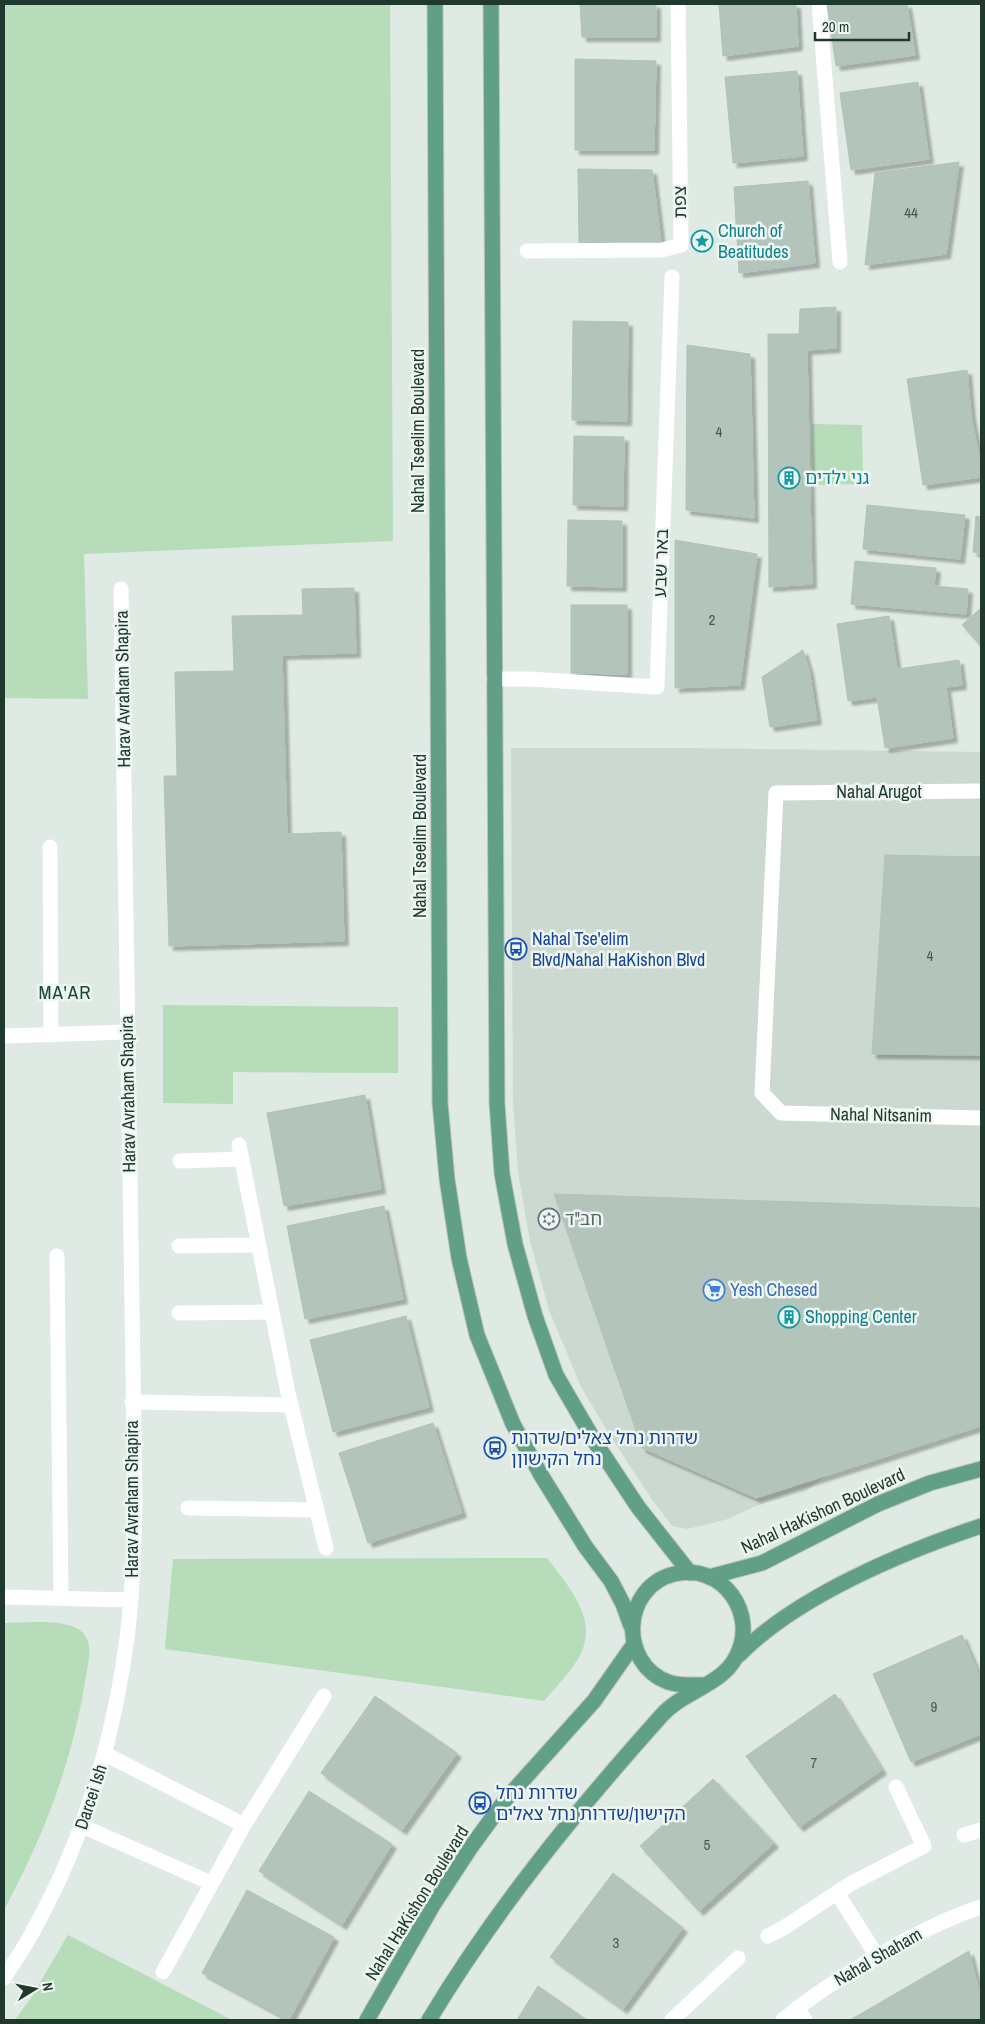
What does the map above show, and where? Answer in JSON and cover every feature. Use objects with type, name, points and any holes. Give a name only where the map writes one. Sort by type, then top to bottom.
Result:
[{"type":"main road","name":"Nahal Tseelim Boulevard","points":[[435,4],[440,1103],[448,1180],[459,1258],[477,1335],[513,1424],[541,1475],[580,1538],[611,1581],[623,1604],[631,1626]]},
{"type":"main road","points":[[491,4],[497,1103],[502,1174],[515,1244],[535,1316],[556,1375],[595,1442],[638,1507],[690,1573]]},
{"type":"main road","name":"Nahal HaKishon Boulevard","points":[[709,1577],[762,1563],[878,1504],[930,1483],[981,1469]]},
{"type":"main road","points":[[429,2020],[474,1948],[524,1878],[664,1712],[727,1669],[756,1637],[772,1625],[821,1596],[858,1576],[899,1558],[948,1537],[981,1526]]},
{"type":"main road","points":[[703,1685],[686,1686],[668,1682],[653,1673],[641,1660],[634,1644],[631,1626],[633,1614],[647,1590],[660,1580],[674,1574],[690,1573],[709,1577],[723,1585],[734,1597],[741,1611],[744,1627],[742,1643],[736,1658]]},
{"type":"main road","name":"Nahal HaKishon Boulevard","points":[[367,2020],[433,1905],[471,1846],[506,1800],[594,1701],[634,1644]]},
{"type":"street","name":"צפת","points":[[527,251],[662,250],[681,245],[678,4]]},
{"type":"street","points":[[819,4],[840,262]]},
{"type":"street","name":"באר שבע","points":[[494,679],[528,679],[657,687],[672,277]]},
{"type":"street","name":"Harav Avraham Shapira","points":[[121,589],[134,1501],[130,1600]]},
{"type":"street","name":"Nahal Arugot","points":[[781,1113],[762,1092],[776,793],[981,791]]},
{"type":"street","points":[[50,847],[51,1035]]},
{"type":"street","points":[[4,1036],[128,1032]]},
{"type":"street","name":"Nahal Nitsanim","points":[[781,1113],[981,1118]]},
{"type":"street","points":[[180,1161],[241,1152],[291,1405],[326,1548]]},
{"type":"street","points":[[179,1246],[258,1245]]},
{"type":"street","points":[[57,1256],[61,1598]]},
{"type":"street","points":[[179,1313],[272,1312]]},
{"type":"street","points":[[132,1402],[291,1405]]},
{"type":"street","points":[[188,1508],[316,1510]]},
{"type":"street","points":[[4,1598],[130,1600]]},
{"type":"street","name":"Darcei Ish","points":[[4,1978],[32,1934],[62,1875],[82,1826],[105,1754],[119,1692],[130,1600]]},
{"type":"street","points":[[163,1972],[244,1826],[324,1696]]},
{"type":"street","points":[[105,1754],[244,1826]]},
{"type":"street","points":[[768,1936],[785,1927],[837,1892],[924,1846],[896,1787]]},
{"type":"street","points":[[82,1826],[211,1883]]},
{"type":"street","points":[[964,1835],[981,1830]]},
{"type":"street","points":[[837,1892],[877,1956]]},
{"type":"street","name":"Nahal Shaham","points":[[783,2020],[801,2014],[832,1982],[912,1936],[960,1914],[981,1908]]},
{"type":"street","points":[[672,2020],[738,1958]]},
{"type":"shaded area","points":[[511,748],[981,752],[981,1410],[962,1414],[861,1449],[806,1491],[756,1506],[728,1519],[687,1529],[672,1526],[651,1498],[581,1387],[549,1310],[530,1241],[518,1172],[513,1102]]},
{"type":"green space","points":[[4,4],[390,4],[393,541],[84,554],[88,699],[4,698]]},
{"type":"green space","points":[[812,424],[862,425],[863,484],[813,485]]},
{"type":"green space","points":[[163,1005],[398,1007],[398,1073],[233,1072],[233,1104],[163,1103]]},
{"type":"green space","points":[[547,1558],[566,1582],[581,1608],[586,1635],[582,1650],[574,1665],[544,1701],[165,1649],[173,1559]]},
{"type":"green space","points":[[47,1622],[69,1625],[84,1634],[89,1645],[89,1651],[79,1713],[64,1771],[32,1855],[4,1910],[4,1623]]},
{"type":"green space","points":[[68,1935],[232,2020],[15,2020],[31,1998]]},
{"type":"building","points":[[580,4],[656,4],[656,37],[582,37]]},
{"type":"building","points":[[719,4],[796,4],[798,46],[723,56]]},
{"type":"building","points":[[827,4],[907,4],[915,55],[836,66]]},
{"type":"building","points":[[575,59],[656,61],[654,150],[575,150]]},
{"type":"building","points":[[797,71],[803,156],[733,163],[725,77]]},
{"type":"building","points":[[918,82],[929,159],[851,170],[840,93]]},
{"type":"building","points":[[959,162],[946,254],[865,265],[875,173]]},
{"type":"building","points":[[578,169],[652,170],[662,250],[579,248]]},
{"type":"building","points":[[808,181],[815,263],[739,273],[734,187]]},
{"type":"building","name":"גני ילדים","points":[[836,307],[836,348],[807,350],[812,584],[769,587],[768,334],[799,334],[800,309]]},
{"type":"building","points":[[573,321],[628,322],[627,421],[572,420]]},
{"type":"building","points":[[687,345],[750,354],[754,518],[686,510]]},
{"type":"building","points":[[967,370],[971,415],[981,467],[981,477],[923,485],[907,379]]},
{"type":"building","points":[[574,436],[624,437],[623,506],[573,505]]},
{"type":"building","points":[[867,505],[965,515],[960,559],[863,549]]},
{"type":"building","points":[[976,516],[981,517],[981,553],[973,552]]},
{"type":"building","points":[[568,520],[622,521],[622,587],[567,586]]},
{"type":"building","points":[[675,540],[757,554],[740,685],[675,688]]},
{"type":"building","points":[[855,561],[936,568],[934,586],[968,589],[966,614],[851,604]]},
{"type":"building","points":[[354,588],[356,653],[282,655],[287,834],[341,832],[344,941],[169,946],[164,776],[177,776],[175,672],[234,671],[232,616],[303,615],[302,589]]},
{"type":"building","points":[[571,605],[627,605],[627,674],[571,673]]},
{"type":"building","points":[[981,608],[981,646],[962,625]]},
{"type":"building","points":[[889,616],[897,669],[959,660],[962,685],[946,687],[953,738],[885,748],[877,697],[848,701],[837,624]]},
{"type":"building","points":[[803,650],[809,670],[817,720],[770,727],[762,677]]},
{"type":"building","points":[[885,855],[981,857],[981,1055],[872,1054]]},
{"type":"building","points":[[365,1095],[381,1189],[284,1206],[267,1113]]},
{"type":"building","name":"Shopping Center","points":[[554,1194],[981,1208],[981,1426],[756,1498],[642,1448]]},
{"type":"building","points":[[384,1206],[403,1299],[305,1319],[287,1226]]},
{"type":"building","points":[[406,1316],[429,1407],[333,1432],[310,1340]]},
{"type":"building","points":[[433,1423],[462,1513],[368,1543],[339,1453]]},
{"type":"building","points":[[962,1635],[981,1680],[981,1734],[911,1762],[873,1674]]},
{"type":"building","points":[[835,1694],[882,1770],[799,1827],[746,1756]]},
{"type":"building","points":[[375,1696],[457,1753],[402,1830],[321,1773]]},
{"type":"building","points":[[713,1779],[774,1843],[699,1911],[640,1846]]},
{"type":"building","points":[[309,1791],[392,1844],[342,1925],[259,1871]]},
{"type":"building","points":[[613,1873],[683,1928],[623,2009],[550,1957]]},
{"type":"building","points":[[247,1890],[334,1937],[289,2020],[202,1973]]},
{"type":"building","points":[[969,1951],[981,1998],[980,2020],[850,2020]]},
{"type":"building","points":[[538,1986],[587,2020],[517,2020]]},
{"type":"place","name":"Church of Beatitudes","points":[[702,241]]},
{"type":"place","name":"גני ילדים","points":[[789,478]]},
{"type":"place","name":"Nahal Tse'elim Blvd/Nahal HaKishon Blvd","points":[[516,949]]},
{"type":"place","name":"חב\"ד","points":[[549,1219]]},
{"type":"place","name":"Yesh Chesed","points":[[714,1290]]},
{"type":"place","name":"Shopping Center","points":[[789,1317]]},
{"type":"place","name":"שדרות נחל צאלים/שדרות נחל הקישוןן","points":[[495,1448]]},
{"type":"place","name":"שדרות נחל הקישון/שדרות נחל צאלים","points":[[480,1803]]},
{"type":"district","name":"MA'AR","points":[[65,992]]}]
